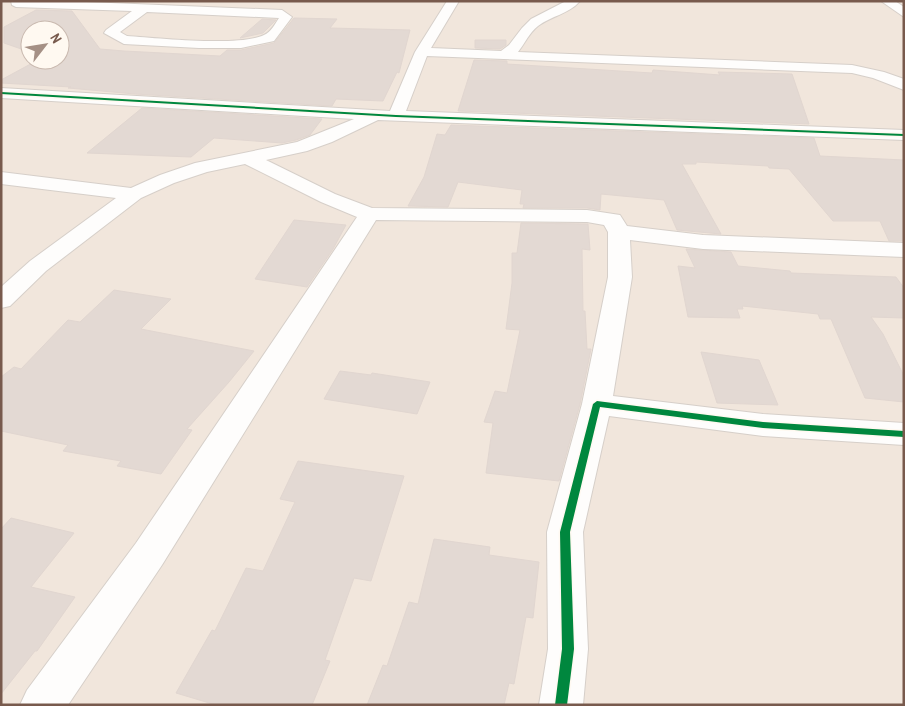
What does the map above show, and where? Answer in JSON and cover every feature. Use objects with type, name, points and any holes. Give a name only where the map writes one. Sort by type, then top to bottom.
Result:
[{"type":"street","points":[[396,116],[422,52],[454,1]]},
{"type":"street","points":[[504,55],[514,50],[529,27],[539,18],[568,7],[574,1]]},
{"type":"street","points":[[887,1],[904,13]]},
{"type":"street","points":[[15,4],[144,8],[282,14],[286,18],[270,37],[256,42],[223,44],[124,40],[111,33],[144,8]]},
{"type":"street","points":[[422,52],[852,69],[892,78],[904,85]]},
{"type":"street","points":[[1,93],[396,116],[904,135]]},
{"type":"street","points":[[1,301],[38,266],[134,194],[167,179],[202,167],[301,147],[326,138],[375,115]]},
{"type":"street","points":[[248,158],[328,198],[369,214],[587,216],[612,220],[619,232],[620,277],[598,404],[565,532],[568,649],[561,705]]},
{"type":"street","points":[[1,178],[134,194]]},
{"type":"street","points":[[42,705],[148,554],[369,214]]},
{"type":"street","points":[[619,232],[703,242],[904,250]]},
{"type":"street","points":[[598,404],[763,425],[904,434]]},
{"type":"shaded area","points":[[1,1],[904,1],[904,705],[1,705]]},
{"type":"building","points":[[36,10],[72,11],[100,49],[220,56],[227,50],[241,50],[274,43],[294,18],[337,19],[330,28],[410,30],[399,73],[397,72],[383,101],[336,99],[332,106],[135,94],[68,88],[71,87],[1,83],[1,80],[20,70],[70,70],[70,20],[20,20],[20,49],[4,43],[4,27]]},
{"type":"building","points":[[262,19],[276,20],[263,33],[240,38]]},
{"type":"building","points":[[475,40],[506,40],[506,45],[500,49],[475,48]]},
{"type":"building","points":[[474,60],[507,61],[507,64],[652,73],[653,70],[720,75],[718,72],[792,74],[809,124],[458,111]]},
{"type":"building","points":[[142,108],[322,119],[310,135],[296,140],[282,143],[214,138],[191,157],[87,153]]},
{"type":"building","points":[[451,125],[814,138],[820,156],[904,160],[904,241],[889,241],[880,221],[833,221],[789,169],[769,168],[768,166],[696,162],[696,164],[682,164],[721,234],[677,230],[664,200],[601,194],[600,210],[587,208],[523,208],[524,204],[520,204],[522,190],[458,182],[448,207],[408,206],[424,177],[437,134],[445,135]]},
{"type":"building","points":[[294,220],[346,225],[333,249],[307,287],[255,279]]},
{"type":"building","points":[[521,223],[588,224],[590,250],[582,249],[583,311],[585,311],[587,349],[591,349],[580,404],[559,481],[486,473],[493,423],[484,422],[495,391],[507,393],[520,330],[506,329],[512,283],[512,253],[517,253]]},
{"type":"building","points":[[686,249],[731,252],[738,266],[790,271],[791,273],[896,277],[904,288],[904,318],[871,317],[883,334],[904,376],[904,402],[865,398],[831,319],[820,319],[818,314],[742,306],[743,309],[737,309],[740,318],[688,317],[678,266],[695,268]]},
{"type":"building","points":[[114,290],[171,299],[141,329],[254,351],[187,429],[192,430],[161,474],[117,466],[121,461],[63,451],[68,445],[1,431],[1,377],[14,367],[21,369],[68,320],[80,322]]},
{"type":"building","points":[[701,352],[759,360],[778,405],[717,403]]},
{"type":"building","points":[[340,371],[371,375],[372,373],[430,382],[417,414],[324,399]]},
{"type":"building","points":[[298,461],[404,476],[371,581],[354,578],[325,660],[330,661],[312,705],[216,705],[176,693],[212,630],[215,631],[246,568],[263,571],[295,502],[280,499]]},
{"type":"building","points":[[11,518],[74,533],[31,587],[75,597],[37,651],[35,651],[1,694],[1,529]]},
{"type":"building","points":[[434,539],[490,547],[489,555],[539,562],[533,618],[526,617],[514,684],[509,683],[504,705],[367,705],[383,665],[387,666],[409,602],[418,604]]},
{"type":"cycle path","points":[[1,93],[396,116],[904,135]]},
{"type":"cycle path","points":[[561,705],[568,649],[565,532],[597,404],[763,425],[904,434]]}]
